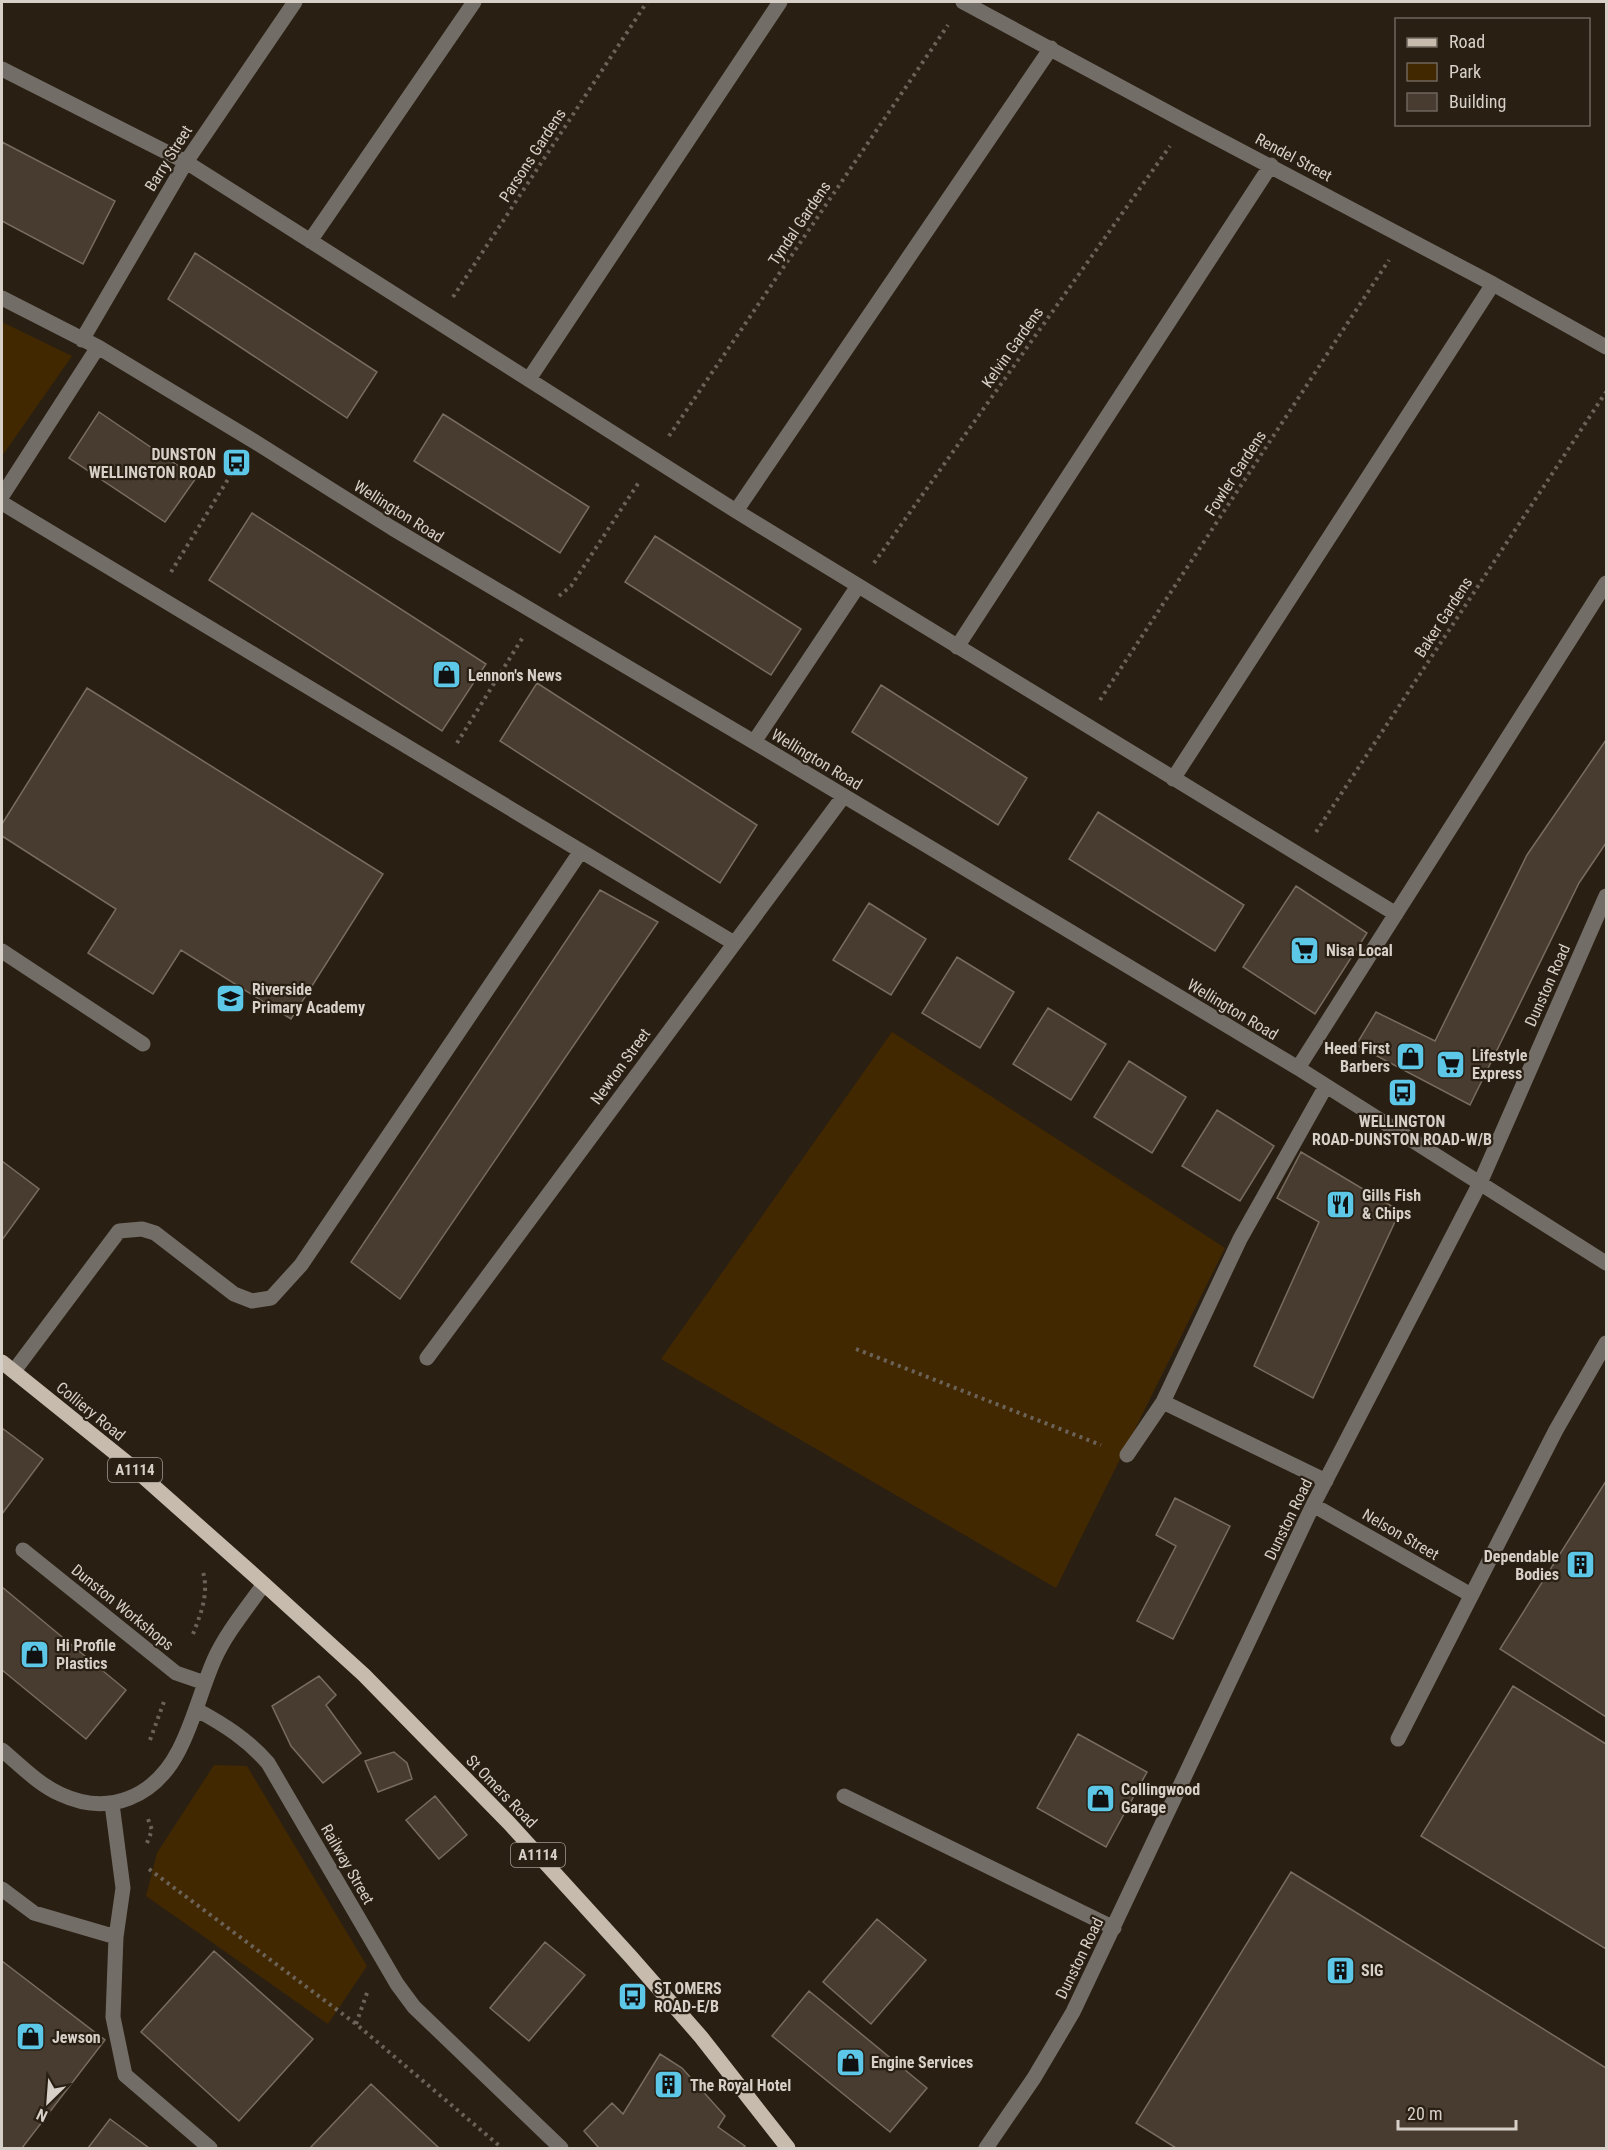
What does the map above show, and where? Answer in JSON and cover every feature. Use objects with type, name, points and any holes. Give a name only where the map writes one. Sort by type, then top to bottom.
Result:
[{"type":"main road","name":"Colliery Road","points":[[2,1362],[130,1465],[264,1584]]},
{"type":"main road","name":"St Omers Road","points":[[264,1584],[364,1675],[509,1823],[701,2037],[788,2148]]},
{"type":"street","name":"Barry Street","points":[[82,340],[186,162],[295,2]]},
{"type":"street","points":[[310,241],[474,2]]},
{"type":"street","points":[[529,379],[780,2]]},
{"type":"street","name":"Rendel Street","points":[[963,2],[1493,284],[1606,347]]},
{"type":"street","points":[[736,511],[1051,48]]},
{"type":"street","points":[[2,69],[186,162],[736,511],[1396,914]]},
{"type":"street","points":[[957,647],[1271,165]]},
{"type":"street","points":[[1173,779],[1493,284]]},
{"type":"street","name":"Wellington Road","points":[[2,298],[98,348],[252,440],[392,528],[1298,1068],[1606,1263]]},
{"type":"street","points":[[2,496],[98,348]]},
{"type":"street","points":[[2,503],[734,943]]},
{"type":"street","points":[[1298,1068],[1606,583]]},
{"type":"street","points":[[754,742],[858,586]]},
{"type":"street","name":"Newton Street","points":[[427,1358],[843,797]]},
{"type":"street","points":[[14,1371],[119,1231],[142,1229],[155,1233],[234,1294],[252,1301],[271,1298],[301,1265],[581,851]]},
{"type":"street","name":"Dunston Road","points":[[986,2148],[1034,2078],[1073,2012],[1313,1505],[1480,1183],[1606,896]]},
{"type":"street","points":[[2,951],[143,1044]]},
{"type":"street","points":[[1127,1455],[1163,1402],[1240,1239],[1326,1086]]},
{"type":"street","points":[[1398,1739],[1556,1430],[1606,1343]]},
{"type":"street","points":[[1163,1402],[1326,1481]]},
{"type":"street","name":"Nelson Street","points":[[1313,1505],[1471,1595]]},
{"type":"street","name":"Dunston Workshops","points":[[23,1550],[176,1673],[205,1683]]},
{"type":"street","points":[[2,1750],[38,1780],[76,1801],[111,1804],[140,1794],[155,1784],[178,1753],[197,1710],[214,1659],[226,1637],[264,1584]]},
{"type":"street","name":"Railway Street","points":[[197,1710],[237,1732],[268,1763],[397,1984],[414,2007],[561,2148]]},
{"type":"street","points":[[844,1796],[1114,1929]]},
{"type":"street","points":[[111,1804],[123,1888],[116,1937],[113,2017],[125,2075],[210,2148]]},
{"type":"street","points":[[2,1889],[34,1913],[116,1937]]},
{"type":"path","name":"Parsons Gardens","points":[[438,321],[647,2]]},
{"type":"path","name":"Tyndal Gardens","points":[[654,459],[963,2]]},
{"type":"path","name":"Kelvin Gardens","points":[[858,586],[1186,122]]},
{"type":"path","name":"Fowler Gardens","points":[[1085,723],[1405,237]]},
{"type":"path","name":"Baker Gardens","points":[[1300,856],[1606,392]]},
{"type":"path","points":[[156,596],[252,440]]},
{"type":"path","points":[[856,1349],[1127,1455]]},
{"type":"path","points":[[149,1742],[199,1620],[206,1593],[206,1582],[197,1560]]},
{"type":"path","points":[[140,1794],[152,1830],[145,1851]]},
{"type":"path","points":[[147,1867],[356,2024],[502,2148]]},
{"type":"green space","points":[[2,322],[72,356],[2,456]]},
{"type":"green space","points":[[892,1032],[1225,1248],[1056,1588],[661,1359]]},
{"type":"green space","points":[[214,1765],[247,1766],[367,1966],[328,2024],[146,1896],[157,1853]]},
{"type":"building","points":[[2,142],[115,201],[83,264],[2,221]]},
{"type":"building","points":[[195,253],[377,372],[347,418],[168,299]]},
{"type":"building","points":[[99,412],[196,478],[165,522],[69,458]]},
{"type":"building","points":[[443,414],[589,507],[560,553],[414,461]]},
{"type":"building","points":[[252,513],[486,664],[442,731],[209,580]]},
{"type":"building","points":[[655,536],[801,629],[771,675],[625,582]]},
{"type":"building","points":[[537,683],[757,825],[720,883],[500,741]]},
{"type":"building","points":[[881,685],[1027,778],[998,825],[852,732]]},
{"type":"building","points":[[87,688],[383,874],[291,1019],[181,950],[153,994],[88,953],[116,909],[2,836],[2,824]]},
{"type":"building","points":[[1606,740],[1606,843],[1579,883],[1470,1105],[1356,1045],[1376,1012],[1435,1041],[1527,855]]},
{"type":"building","points":[[1098,812],[1244,905],[1215,951],[1069,859]]},
{"type":"building","name":"Nisa Local","points":[[1296,886],[1367,933],[1315,1014],[1243,967]]},
{"type":"building","points":[[600,890],[658,922],[400,1299],[351,1262]]},
{"type":"building","points":[[869,903],[926,939],[891,995],[833,960]]},
{"type":"building","points":[[957,957],[1014,992],[980,1048],[922,1013]]},
{"type":"building","points":[[1048,1008],[1106,1044],[1071,1100],[1013,1064]]},
{"type":"building","points":[[1129,1061],[1186,1097],[1152,1153],[1094,1117]]},
{"type":"building","points":[[1217,1110],[1274,1146],[1240,1201],[1182,1166]]},
{"type":"building","points":[[1301,1152],[1400,1211],[1313,1398],[1254,1366],[1319,1222],[1277,1198]]},
{"type":"building","points":[[2,1161],[39,1189],[2,1240]]},
{"type":"building","points":[[2,1428],[43,1459],[2,1514]]},
{"type":"building","name":"Dependable Bodies","points":[[1606,1481],[1606,1717],[1500,1649]]},
{"type":"building","points":[[1175,1498],[1230,1526],[1173,1639],[1137,1621],[1176,1546],[1156,1535]]},
{"type":"building","points":[[2,1587],[126,1690],[86,1739],[2,1670]]},
{"type":"building","points":[[319,1676],[336,1695],[326,1705],[361,1753],[323,1783],[291,1746],[272,1706]]},
{"type":"building","points":[[1513,1686],[1606,1744],[1606,1949],[1421,1836]]},
{"type":"building","points":[[1078,1734],[1147,1772],[1106,1847],[1037,1808]]},
{"type":"building","points":[[394,1752],[407,1763],[412,1779],[378,1792],[365,1761]]},
{"type":"building","points":[[435,1796],[467,1835],[439,1859],[406,1820]]},
{"type":"building","name":"SIG","points":[[1291,1872],[1606,2068],[1606,2148],[1176,2148],[1136,2123]]},
{"type":"building","points":[[877,1919],[926,1960],[871,2024],[823,1982]]},
{"type":"building","points":[[545,1942],[585,1975],[529,2041],[490,2008]]},
{"type":"building","points":[[214,1951],[313,2039],[239,2121],[141,2032]]},
{"type":"building","points":[[2,1961],[105,2040],[22,2148],[2,2148]]},
{"type":"building","name":"Engine Services","points":[[809,1991],[927,2088],[890,2132],[772,2036]]},
{"type":"building","name":"The Royal Hotel","points":[[660,2054],[682,2068],[725,2116],[718,2127],[745,2146],[743,2148],[599,2148],[584,2131],[612,2103],[623,2114]]},
{"type":"building","points":[[371,2084],[439,2148],[310,2148]]},
{"type":"building","points":[[110,2119],[149,2148],[88,2148]]},
{"type":"place","name":"DUNSTON WELLINGTON ROAD","points":[[237,463]]},
{"type":"place","name":"Lennon's News","points":[[447,675]]},
{"type":"place","name":"Nisa Local","points":[[1305,950]]},
{"type":"place","name":"Riverside Primary Academy","points":[[231,998]]},
{"type":"place","name":"Heed First Barbers","points":[[1411,1057]]},
{"type":"place","name":"Lifestyle Express","points":[[1451,1064]]},
{"type":"place","name":"WELLINGTON ROAD-DUNSTON ROAD-W/B","points":[[1402,1093]]},
{"type":"place","name":"Gills Fish & Chips","points":[[1341,1204]]},
{"type":"place","name":"Dependable Bodies","points":[[1580,1565]]},
{"type":"place","name":"Hi Profile Plastics","points":[[35,1654]]},
{"type":"place","name":"Collingwood Garage","points":[[1100,1798]]},
{"type":"place","name":"SIG","points":[[1340,1970]]},
{"type":"place","name":"ST OMERS ROAD-E/B","points":[[633,1997]]},
{"type":"place","name":"Jewson","points":[[31,2037]]},
{"type":"place","name":"Engine Services","points":[[850,2062]]},
{"type":"place","name":"The Royal Hotel","points":[[669,2085]]}]
